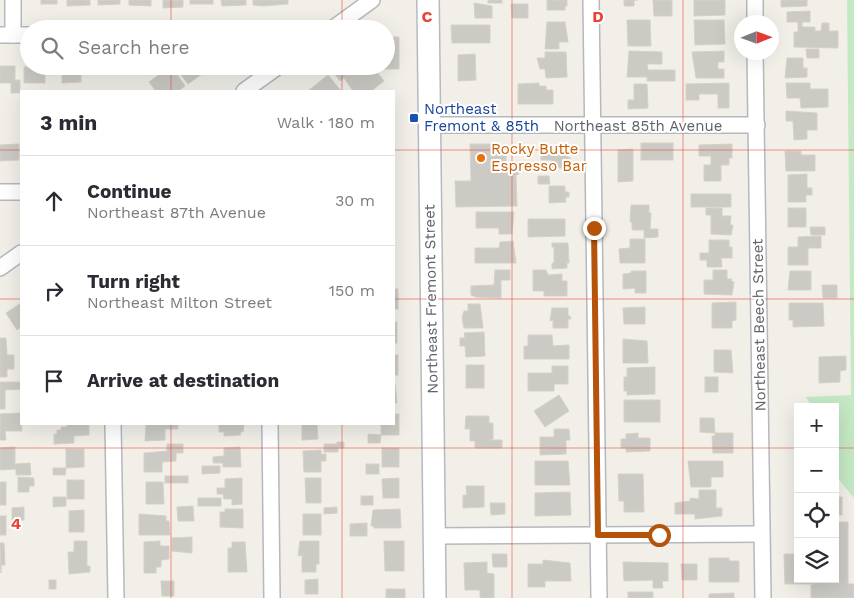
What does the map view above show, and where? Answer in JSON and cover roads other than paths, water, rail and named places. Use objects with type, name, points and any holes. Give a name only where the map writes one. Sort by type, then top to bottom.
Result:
[{"type":"street","points":[[12,0],[6,35],[20,35]]},
{"type":"street","points":[[344,20],[372,0]]},
{"type":"street","name":"Northeast Fremont Street","points":[[428,0],[435,598]]},
{"type":"street","points":[[591,0],[599,598]]},
{"type":"street","points":[[755,0],[755,15]]},
{"type":"street","name":"Northeast Beech Street","points":[[756,60],[763,598]]},
{"type":"street","points":[[258,87],[270,75]]},
{"type":"street","name":"Northeast 85th Avenue","points":[[429,125],[757,125]]},
{"type":"street","points":[[0,192],[20,192]]},
{"type":"street","points":[[0,268],[20,253]]},
{"type":"street","points":[[113,425],[116,598]]},
{"type":"street","points":[[270,425],[272,598]]},
{"type":"street","points":[[434,536],[762,534]]},
{"type":"place","name":"Northeast Fremont & 85th","points":[[414,118]]},
{"type":"place","name":"Rocky Butte Espresso Bar","points":[[481,158]]}]
